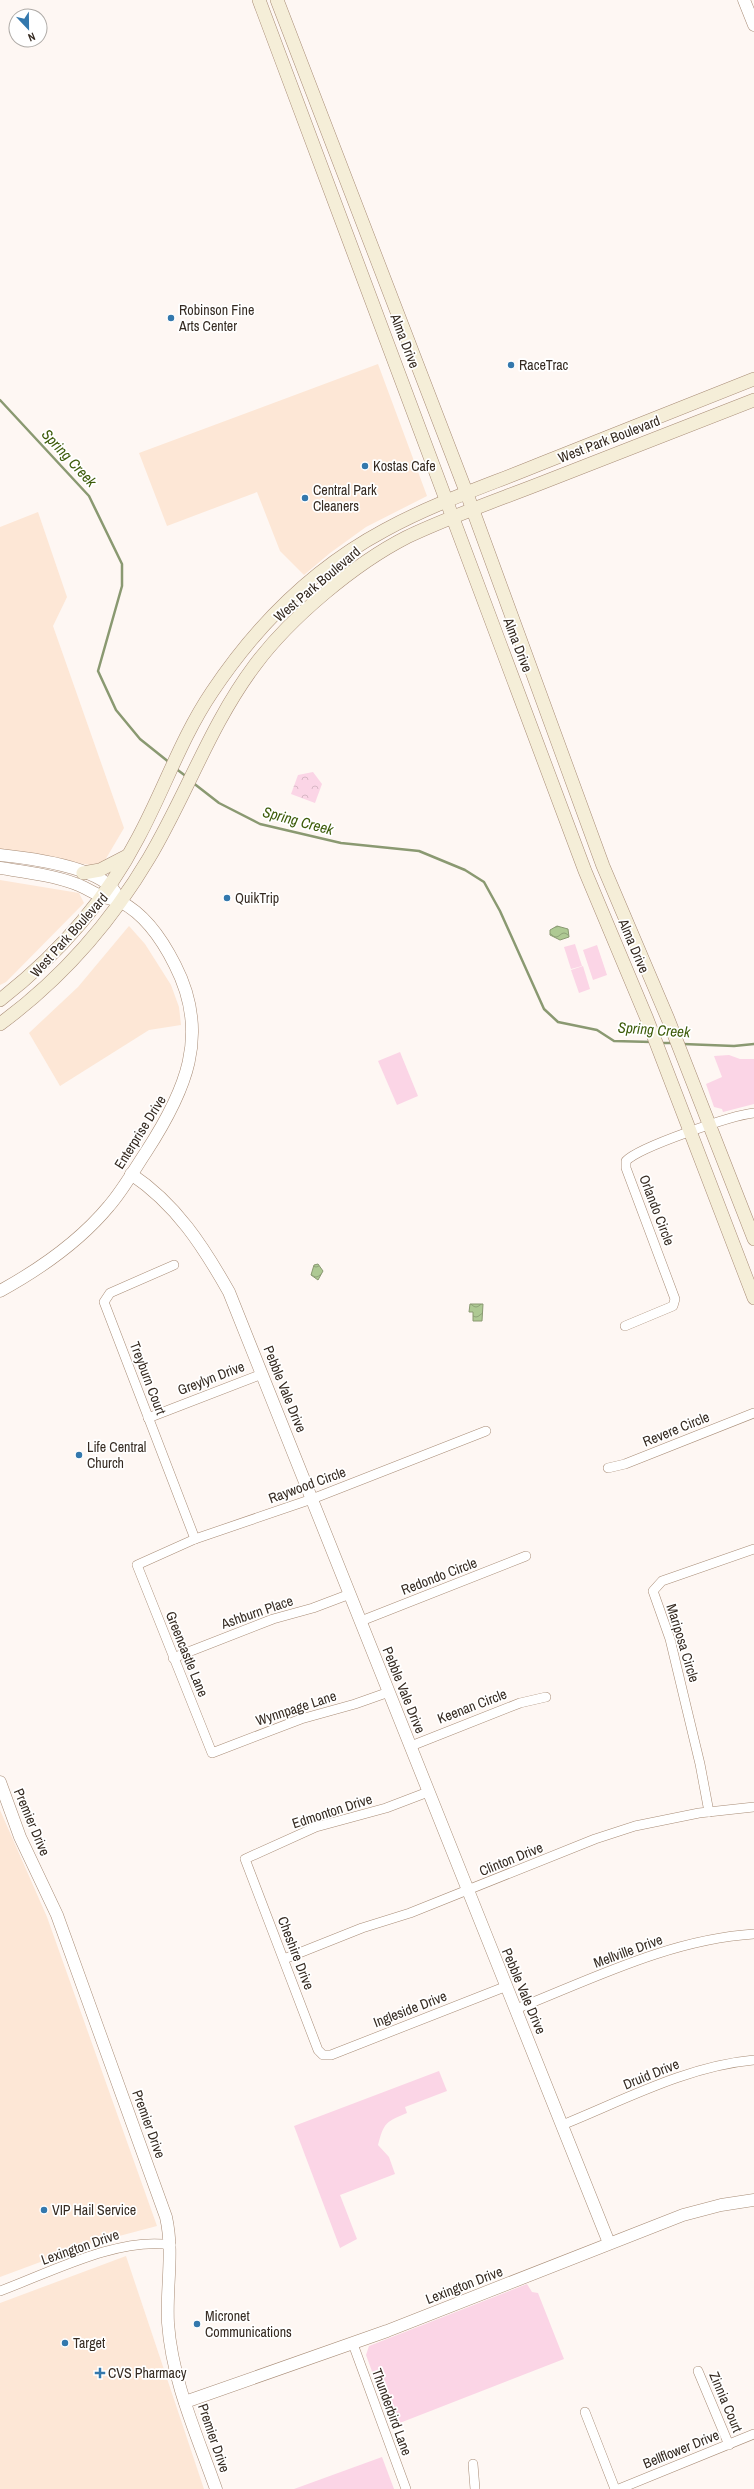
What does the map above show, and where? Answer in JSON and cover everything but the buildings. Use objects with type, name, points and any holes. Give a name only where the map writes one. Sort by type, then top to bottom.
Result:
[{"type":"main road","name":"Alma Drive","points":[[259,0],[454,517],[525,711],[608,928],[668,1071],[754,1298]]},
{"type":"main road","name":"Alma Drive","points":[[277,0],[467,494],[603,866],[668,1019],[754,1239]]},
{"type":"main road","points":[[268,25],[284,19]]},
{"type":"main road","points":[[315,151],[333,144]]},
{"type":"main road","points":[[391,349],[409,342]]},
{"type":"main road","name":"West Park Boulevard","points":[[0,1000],[62,944],[102,896],[128,855],[187,735],[212,691],[264,626],[291,596],[317,575],[384,530],[448,501],[754,379]]},
{"type":"main road","name":"West Park Boulevard","points":[[0,1024],[53,980],[86,945],[121,902],[150,857],[203,750],[226,707],[243,681],[287,629],[342,581],[394,545],[454,517],[754,400]]},
{"type":"main road","points":[[229,669],[243,681]]},
{"type":"main road","points":[[525,711],[543,703]]},
{"type":"main road","points":[[83,873],[100,870],[128,855]]},
{"type":"main road","points":[[608,928],[626,920]]},
{"type":"street","points":[[744,0],[754,22]]},
{"type":"street","points":[[0,855],[33,860],[83,873],[110,884],[121,902]]},
{"type":"street","name":"Enterprise Drive","points":[[0,868],[63,880],[121,902],[154,930],[173,962],[186,990],[191,1035],[188,1069],[175,1105],[110,1205],[82,1234],[37,1268],[0,1291]]},
{"type":"street","name":"Orlando Circle","points":[[625,1326],[666,1310],[673,1306],[675,1299],[626,1168],[626,1161],[641,1151],[690,1132],[709,1125],[754,1113]]},
{"type":"street","name":"Pebble Vale Drive","points":[[131,1174],[168,1203],[206,1252],[229,1292],[609,2243]]},
{"type":"street","name":"Treyburn Court","points":[[174,1265],[110,1293],[104,1302],[195,1539]]},
{"type":"street","name":"Greylyn Drive","points":[[148,1418],[262,1374]]},
{"type":"street","name":"Revere Circle","points":[[608,1468],[625,1464],[754,1413]]},
{"type":"street","name":"Raywood Circle","points":[[137,1565],[195,1539],[312,1499],[486,1431]]},
{"type":"street","name":"Mariposa Circle","points":[[709,1812],[700,1764],[670,1639],[653,1591],[662,1582],[754,1549]]},
{"type":"street","name":"Redondo Circle","points":[[361,1621],[526,1556]]},
{"type":"street","name":"Greencastle Lane","points":[[137,1565],[212,1753]]},
{"type":"street","name":"Ashburn Place","points":[[173,1658],[273,1619],[350,1594]]},
{"type":"street","name":"Wynnpage Lane","points":[[212,1753],[301,1719],[355,1704],[389,1692]]},
{"type":"street","name":"Keenan Circle","points":[[410,1746],[520,1703],[546,1697]]},
{"type":"street","name":"Premier Drive","points":[[0,1782],[20,1837],[57,1915],[160,2200],[170,2233],[171,2245],[168,2324],[175,2368],[185,2402],[216,2489]]},
{"type":"street","name":"Edmonton Drive","points":[[245,1859],[316,1827],[386,1808],[428,1792]]},
{"type":"street","name":"Clinton Drive","points":[[284,1959],[362,1928],[410,1914],[640,1824],[709,1812],[754,1807]]},
{"type":"street","name":"Cheshire Drive","points":[[245,1859],[318,2050],[323,2055]]},
{"type":"street","name":"Mellville Drive","points":[[516,2009],[672,1949],[717,1939],[754,1934]]},
{"type":"street","name":"Ingleside Drive","points":[[323,2055],[331,2055],[507,1986]]},
{"type":"street","name":"Druid Drive","points":[[562,2125],[692,2072],[728,2062],[754,2060]]},
{"type":"street","name":"Lexington Drive","points":[[185,2402],[353,2344],[683,2215],[721,2205],[754,2200]]},
{"type":"street","name":"Lexington Drive","points":[[0,2291],[122,2247],[157,2243],[171,2245]]},
{"type":"street","name":"Thunderbird Lane","points":[[353,2344],[406,2489]]},
{"type":"street","name":"Zinnia Court","points":[[698,2371],[729,2445]]},
{"type":"street","points":[[585,2412],[615,2489]]},
{"type":"street","name":"Bellflower Drive","points":[[619,2489],[754,2434]]},
{"type":"street","points":[[473,2464],[475,2489]]},
{"type":"shaded area","points":[[378,364],[427,496],[366,527],[330,553],[304,575],[280,551],[257,492],[167,526],[139,453]]},
{"type":"shaded area","points":[[38,512],[67,597],[53,626],[124,828],[101,867],[0,849],[0,527]]},
{"type":"shaded area","points":[[0,880],[79,893],[84,903],[6,982],[0,985]]},
{"type":"shaded area","points":[[129,926],[145,944],[171,985],[179,1007],[181,1025],[149,1030],[60,1086],[29,1033],[78,987]]},
{"type":"shaded area","points":[[0,1810],[47,1917],[157,2226],[89,2244],[0,2277]]},
{"type":"shaded area","points":[[126,2256],[204,2489],[0,2489],[0,2303]]},
{"type":"green space","points":[[313,772],[322,784],[315,803],[291,794],[298,775]]},
{"type":"green space","points":[[575,944],[582,966],[571,969],[564,947]]},
{"type":"green space","points":[[597,945],[607,975],[593,980],[583,950]]},
{"type":"green space","points":[[583,966],[590,989],[579,993],[571,970]]},
{"type":"green space","points":[[400,1052],[418,1096],[397,1105],[378,1061]]},
{"type":"green space","points":[[729,1055],[740,1059],[754,1059],[754,1104],[723,1112],[722,1109],[714,1107],[706,1084],[722,1077],[714,1056]]},
{"type":"green space","points":[[439,2071],[447,2091],[405,2107],[407,2113],[390,2121],[384,2127],[378,2145],[389,2157],[395,2174],[340,2195],[357,2239],[340,2248],[294,2126]]},
{"type":"green space","points":[[527,2284],[532,2292],[538,2293],[564,2359],[392,2426],[366,2355],[369,2346]]},
{"type":"green space","points":[[382,2457],[394,2489],[294,2489]]},
{"type":"water","points":[[557,926],[568,929],[569,937],[560,940],[550,935],[550,930]]},
{"type":"water","points":[[318,1264],[323,1271],[318,1280],[311,1275],[314,1265]]},
{"type":"water","points":[[470,1304],[483,1304],[482,1321],[473,1321],[473,1312],[469,1312]]},
{"type":"waterway","name":"Spring Creek","points":[[0,400],[89,496],[122,564],[122,586],[98,671],[116,710],[140,739],[170,763]]},
{"type":"waterway","name":"Spring Creek","points":[[175,768],[187,777]]},
{"type":"waterway","name":"Spring Creek","points":[[192,782],[219,803],[260,824],[341,843],[419,851],[465,870],[484,882],[500,911],[544,1009],[558,1022],[597,1030],[614,1041],[652,1042]]},
{"type":"waterway","name":"Spring Creek","points":[[661,1043],[674,1043]]},
{"type":"waterway","name":"Spring Creek","points":[[683,1044],[734,1046],[754,1044]]},
{"type":"place","name":"Robinson Fine Arts Center","points":[[171,318]]},
{"type":"place","name":"RaceTrac","points":[[511,365]]},
{"type":"place","name":"Kostas Cafe","points":[[365,466]]},
{"type":"place","name":"Central Park Cleaners","points":[[305,498]]},
{"type":"place","name":"QuikTrip","points":[[227,898]]},
{"type":"place","name":"Life Central Church","points":[[79,1455]]},
{"type":"place","name":"VIP Hail Service","points":[[44,2210]]},
{"type":"place","name":"Micronet Communications","points":[[197,2324]]},
{"type":"place","name":"Target","points":[[65,2343]]},
{"type":"place","name":"CVS Pharmacy","points":[[100,2373]]}]
